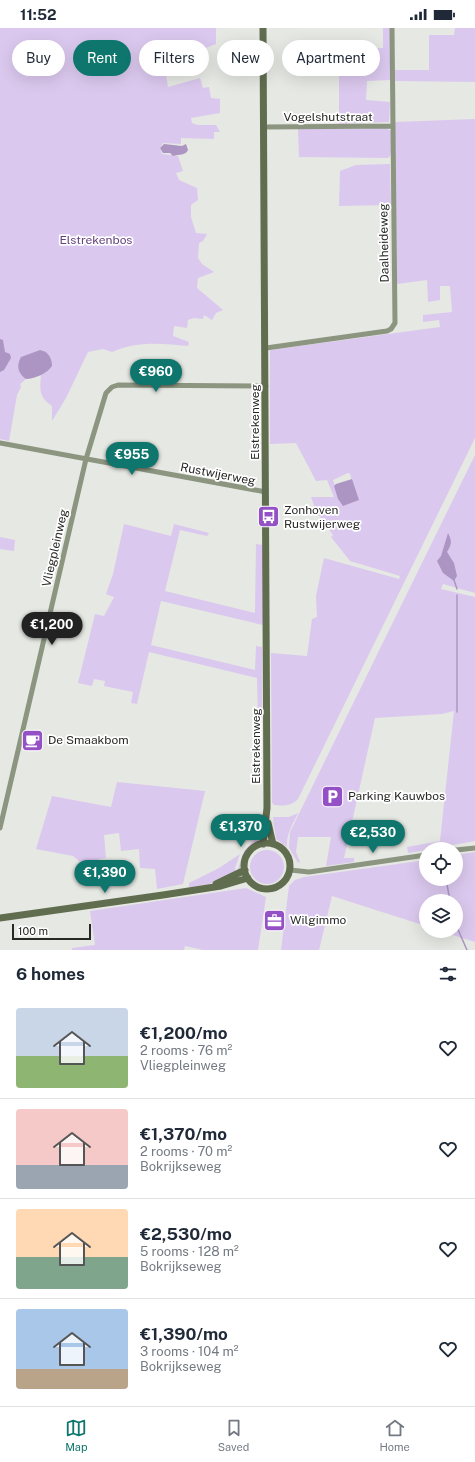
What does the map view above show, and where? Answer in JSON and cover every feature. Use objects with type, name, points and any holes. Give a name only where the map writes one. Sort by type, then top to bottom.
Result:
[{"type":"street","name":"Elstrekenweg","points":[[263,28],[266,348],[267,816],[263,844]]},
{"type":"street","name":"Daalheideweg","points":[[266,348],[387,331],[393,326],[395,319],[392,28]]},
{"type":"street","name":"Vogelshutstraat","points":[[264,127],[393,126]]},
{"type":"street","name":"Vliegpleinweg","points":[[0,828],[86,459],[106,394],[112,387],[118,385],[266,386]]},
{"type":"street","name":"Rustwijerweg","points":[[0,443],[266,492]]},
{"type":"street","name":"Elstrekenweg","points":[[267,816],[273,844]]},
{"type":"street","points":[[273,844],[282,849],[286,854],[289,859],[290,870],[285,881],[275,888],[262,889],[252,883],[248,878],[245,870],[247,856],[256,846],[273,844]]},
{"type":"street","points":[[463,849],[475,848]]},
{"type":"street","points":[[290,870],[309,872],[419,856]]},
{"type":"street","points":[[213,886],[245,870]]},
{"type":"street","points":[[0,918],[213,886],[248,878]]},
{"type":"green space","name":"Elstrekenbos","points":[[0,28],[216,28],[216,44],[209,47],[209,40],[139,40],[139,76],[166,76],[168,87],[200,78],[203,88],[209,87],[211,98],[220,99],[220,113],[191,118],[192,123],[198,125],[216,125],[220,132],[214,132],[214,139],[181,138],[181,144],[163,143],[160,148],[162,154],[178,156],[183,171],[176,173],[179,180],[197,188],[198,200],[191,205],[191,217],[196,233],[207,234],[203,241],[199,243],[198,258],[202,264],[214,272],[198,278],[197,288],[223,310],[216,313],[212,320],[204,315],[203,319],[194,318],[188,320],[187,328],[174,326],[173,336],[189,342],[188,346],[139,344],[121,348],[112,352],[103,349],[88,352],[66,398],[52,421],[52,406],[47,403],[42,396],[40,388],[41,374],[51,368],[50,358],[47,353],[42,350],[21,357],[23,377],[26,379],[20,384],[21,387],[17,395],[9,441],[0,439]]},
{"type":"green space","points":[[383,28],[390,28],[390,80],[367,81],[366,100],[390,102],[389,122],[339,124],[339,76],[380,76],[380,48],[383,48]]},
{"type":"green space","points":[[455,28],[475,28],[475,82],[395,81],[395,70],[429,70],[429,35],[454,35]]},
{"type":"green space","points":[[475,119],[475,438],[298,799],[287,805],[274,805],[272,803],[271,653],[307,656],[312,619],[317,617],[316,596],[324,558],[399,579],[400,576],[350,561],[331,537],[333,535],[316,511],[311,497],[334,497],[327,480],[316,481],[296,443],[270,444],[270,350],[440,327],[439,320],[423,322],[423,315],[452,312],[450,286],[440,286],[440,300],[428,302],[427,280],[397,284],[395,122]],"holes":[[[348,473],[350,474],[357,498],[341,502],[333,480]]]},
{"type":"green space","points":[[386,128],[391,131],[391,153],[388,158],[299,157],[298,129]]},
{"type":"green space","points":[[390,164],[391,205],[339,206],[340,171],[356,165]]},
{"type":"green space","points":[[475,455],[475,593],[443,584],[441,589],[475,597],[475,841],[463,843],[434,842],[440,841],[454,711],[442,714],[375,718],[344,858],[354,858],[354,862],[326,866],[331,837],[298,837],[296,852],[300,862],[298,863],[289,848],[290,832]]},
{"type":"green space","points":[[124,524],[171,536],[174,524],[209,533],[207,536],[180,530],[165,591],[255,613],[256,544],[263,545],[263,625],[161,601],[151,645],[255,670],[256,646],[262,647],[262,720],[258,721],[257,678],[149,652],[137,704],[131,703],[133,692],[104,686],[105,681],[94,679],[92,686],[78,683],[95,614],[104,616],[114,597],[106,594],[113,574]]},
{"type":"green space","points":[[0,537],[15,540],[14,551],[0,549]]},
{"type":"green space","points":[[117,782],[205,791],[183,884],[157,889],[155,869],[140,868],[139,849],[121,851],[119,833],[104,835],[106,858],[99,859],[100,866],[88,868],[73,856],[36,849],[52,796],[111,807]]},
{"type":"green space","points":[[298,813],[289,833],[287,847],[276,839],[273,817],[289,817]]},
{"type":"green space","points":[[257,837],[262,837],[259,842],[246,853],[237,872],[244,851]]},
{"type":"green space","points":[[419,845],[419,851],[408,853],[407,847]]},
{"type":"green space","points":[[267,850],[279,855],[284,867],[279,879],[267,884],[255,879],[250,867],[255,855]]},
{"type":"green space","points":[[475,852],[475,942],[462,938],[463,894],[419,894],[419,924],[332,896],[319,950],[281,950],[289,886],[295,880],[304,877],[419,861],[419,886],[463,886],[463,854]]},
{"type":"green space","points":[[240,854],[235,868],[236,872],[210,884],[189,888],[189,883],[219,868]]},
{"type":"green space","points":[[246,888],[266,897],[258,950],[203,950],[185,946],[184,950],[72,950],[72,948],[95,945],[90,911]]},
{"type":"shaded area","points":[[164,144],[182,146],[186,144],[188,150],[184,154],[173,156],[170,153],[163,153],[160,148]]},
{"type":"shaded area","points":[[0,339],[3,340],[5,352],[10,354],[11,358],[4,370],[0,372]]},
{"type":"shaded area","points":[[40,350],[49,355],[52,366],[40,375],[26,379],[21,374],[18,366],[21,357]]},
{"type":"shaded area","points":[[352,479],[359,500],[343,506],[338,499],[334,486]]},
{"type":"shaded area","points":[[448,533],[451,542],[447,552],[454,563],[457,576],[454,581],[443,573],[437,561],[441,556]]},
{"type":"waterway","points":[[454,580],[457,589]]},
{"type":"waterway","points":[[457,595],[457,712]]},
{"type":"waterway","points":[[447,886],[449,894]]},
{"type":"waterway","points":[[462,938],[467,950]]},
{"type":"place","name":"Zonhoven Rustwijerweg","points":[[269,517]]},
{"type":"place","name":"De Smaakbom","points":[[32,740]]},
{"type":"place","name":"Parking Kauwbos","points":[[332,796]]},
{"type":"place","name":"Wilgimmo","points":[[275,920]]}]
